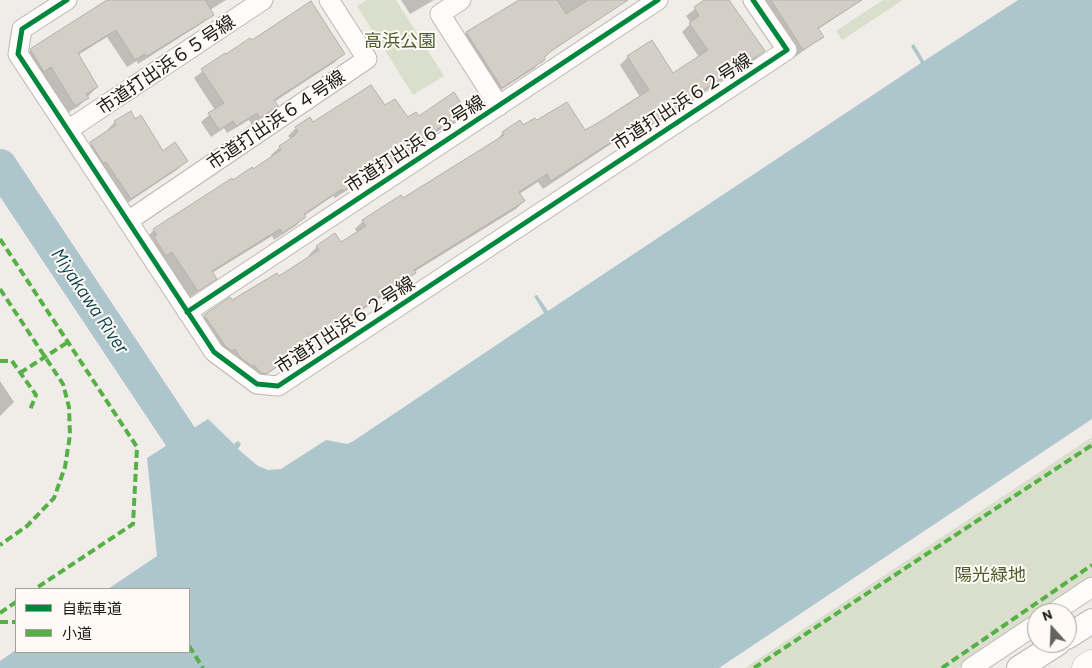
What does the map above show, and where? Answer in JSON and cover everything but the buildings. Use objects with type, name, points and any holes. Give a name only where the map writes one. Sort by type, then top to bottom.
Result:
[{"type":"highway","points":[[1086,668],[1092,664]]},
{"type":"main road","points":[[1077,631],[1092,621]]},
{"type":"main road","points":[[1024,666],[1043,653]]},
{"type":"street","name":"市道打出浜６２号線","points":[[67,0],[22,29],[18,54],[214,352],[257,384],[278,386],[787,50],[753,0]]},
{"type":"street","name":"市道打出浜６５号線","points":[[68,130],[263,0]]},
{"type":"street","name":"市道打出浜６４号線","points":[[128,221],[367,59],[329,0]]},
{"type":"street","points":[[461,0],[440,14],[499,106]]},
{"type":"street","name":"市道打出浜６３号線","points":[[187,312],[658,0]]},
{"type":"street","points":[[1068,603],[1092,587]]},
{"type":"street","points":[[970,668],[1027,631]]},
{"type":"green space","name":"高浜公園","points":[[367,0],[396,0],[444,76],[413,95],[357,6]]},
{"type":"green space","points":[[883,0],[903,0],[842,40],[836,31]]},
{"type":"green space","name":"陽光緑地","points":[[1092,437],[1092,578],[1053,603],[1027,603],[1027,620],[958,668],[745,668]]},
{"type":"water","points":[[1018,0],[1092,0],[1092,419],[719,668],[0,668],[0,661],[15,651],[15,653],[190,653],[190,588],[109,588],[157,556],[147,458],[208,419],[234,444],[238,441],[241,444],[238,449],[258,466],[268,470],[281,469],[326,440],[347,444],[352,442],[544,313],[534,296],[537,295],[548,311],[921,63],[911,46],[914,44],[924,61]]},
{"type":"waterway","name":"Miyakawa River","points":[[0,166],[180,436]]},
{"type":"marked path","points":[[0,239],[137,447],[133,524],[37,588]]},
{"type":"marked path","points":[[0,289],[63,384],[69,407],[70,435],[65,467],[54,498],[27,526],[0,545]]},
{"type":"marked path","points":[[20,373],[68,342]]},
{"type":"marked path","points":[[0,361],[12,361],[36,395],[30,410]]},
{"type":"marked path","points":[[754,668],[1092,445]]},
{"type":"marked path","points":[[942,668],[1092,565]]},
{"type":"marked path","points":[[0,613],[15,603]]},
{"type":"marked path","points":[[0,622],[15,622]]},
{"type":"marked path","points":[[190,648],[203,668]]},
{"type":"cycle path","points":[[67,0],[22,29],[18,54],[214,352],[257,384],[278,386],[787,50],[753,0]]},
{"type":"cycle path","points":[[187,312],[658,0]]}]
